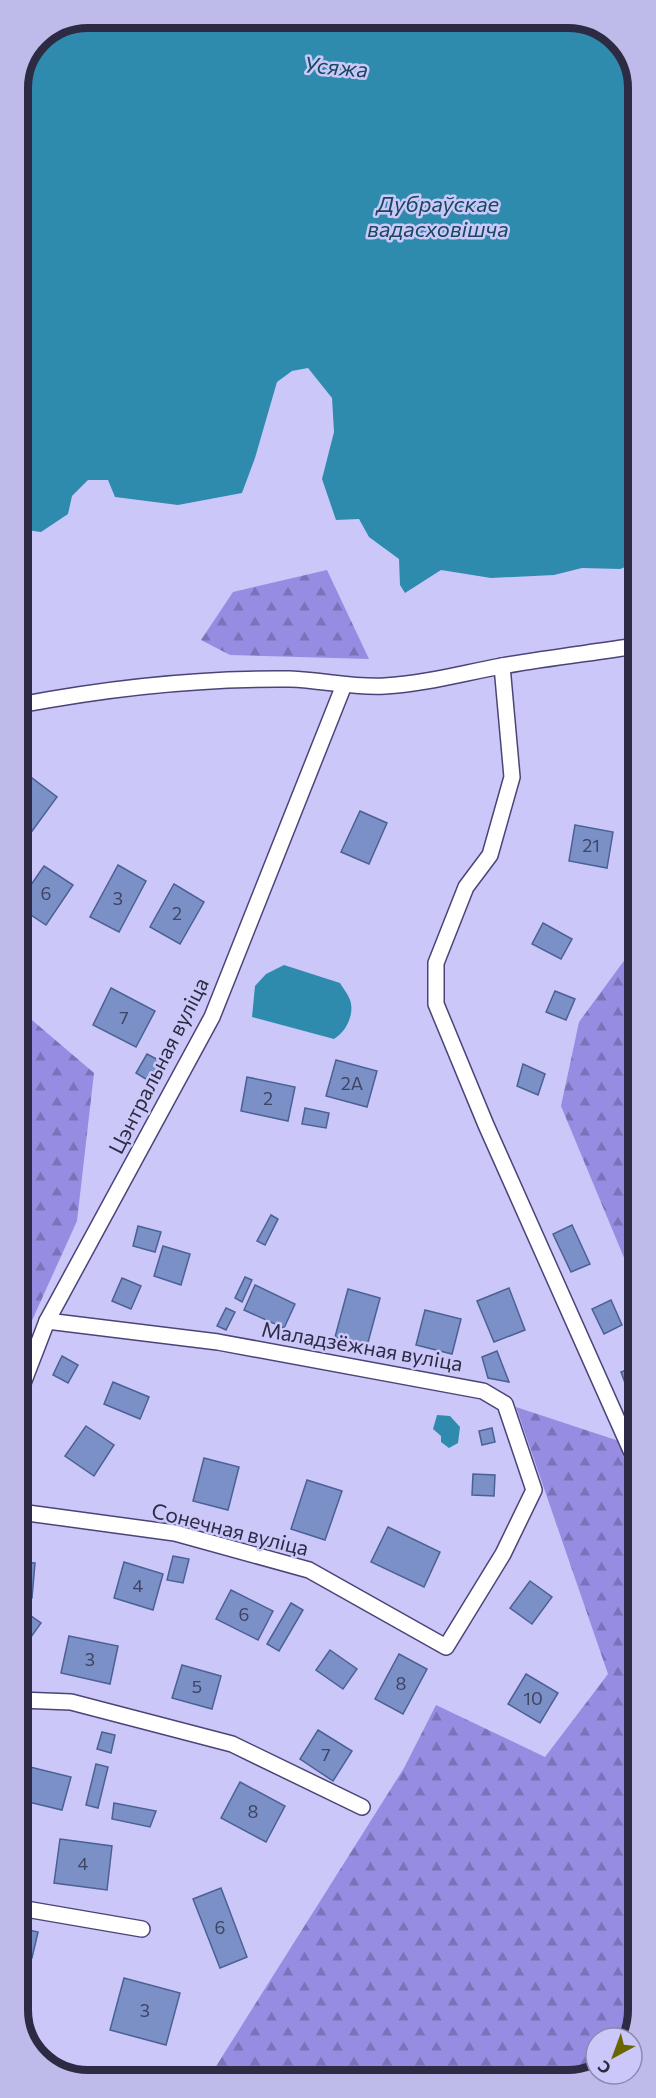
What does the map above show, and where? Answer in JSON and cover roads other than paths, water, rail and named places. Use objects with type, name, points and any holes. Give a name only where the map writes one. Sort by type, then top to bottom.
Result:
[{"type":"street","points":[[28,704],[96,692],[218,680],[293,680],[385,686],[628,647]]},
{"type":"street","points":[[502,666],[513,777],[490,855],[466,887],[436,963],[436,1004],[486,1125],[628,1442]]},
{"type":"street","name":"Цэнтральная вуліца","points":[[28,1370],[47,1321],[212,1017],[344,685]]},
{"type":"street","name":"Маладзёжная вуліца","points":[[47,1321],[219,1342],[483,1391],[505,1404],[534,1490],[503,1554]]},
{"type":"street","name":"Сонечная вуліца","points":[[28,1513],[175,1533],[309,1570],[446,1647],[503,1554]]},
{"type":"street","points":[[28,1700],[71,1702],[232,1744],[362,1807]]},
{"type":"street","points":[[28,1909],[142,1929]]},
{"type":"water","name":"Дубраўскае вадасховішча","points":[[88,28],[572,29],[587,32],[610,46],[621,62],[628,88],[628,566],[620,569],[582,568],[554,575],[491,578],[441,570],[405,593],[400,585],[399,559],[369,537],[359,519],[336,520],[322,479],[334,432],[332,398],[308,368],[292,371],[277,382],[255,458],[242,493],[178,505],[115,497],[108,480],[88,480],[72,496],[68,514],[41,532],[28,530],[28,88],[33,65],[46,46],[65,33]]},
{"type":"water","points":[[284,965],[340,983],[349,998],[351,1011],[346,1027],[334,1039],[252,1017],[255,986],[266,974]]},
{"type":"water","points":[[437,1415],[450,1416],[460,1427],[458,1443],[449,1448],[441,1442],[441,1436],[433,1429]]},
{"type":"water label","name":"Усяжа","points":[[336,67]]}]
